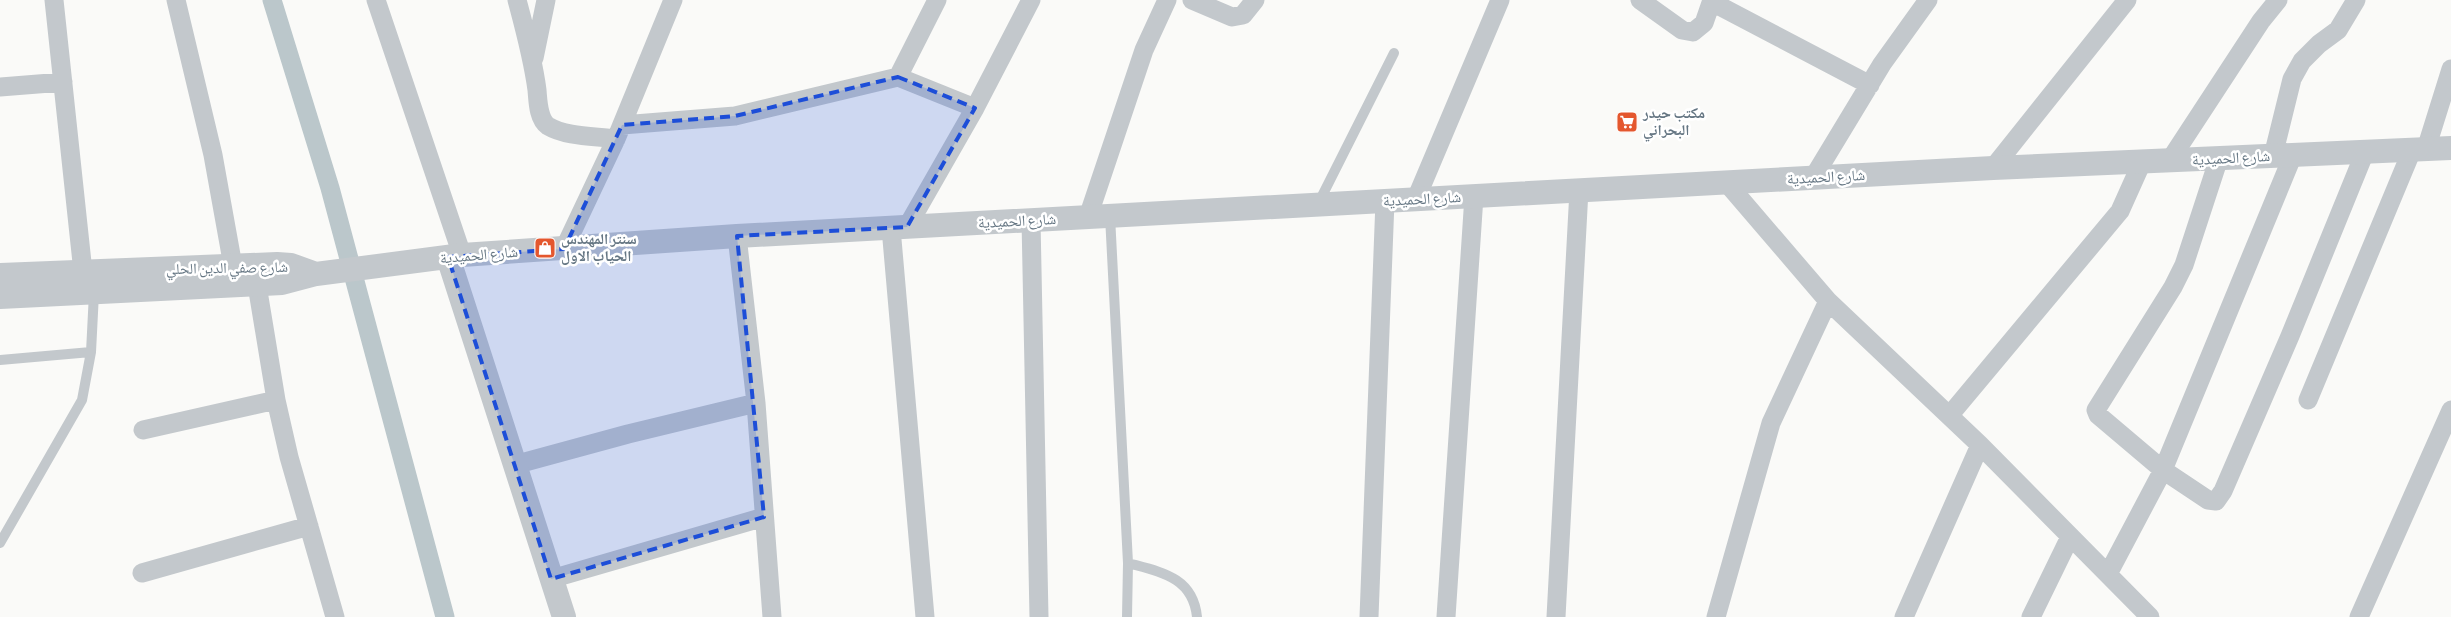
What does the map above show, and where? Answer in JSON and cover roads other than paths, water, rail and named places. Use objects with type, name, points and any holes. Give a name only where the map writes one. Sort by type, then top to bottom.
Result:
[{"type":"street","points":[[54,0],[83,272]]},
{"type":"street","points":[[176,0],[213,155],[233,266]]},
{"type":"street","points":[[376,0],[455,256],[514,465],[564,617]]},
{"type":"street","points":[[517,0],[534,61],[540,112],[545,123],[550,127],[568,132],[619,132],[735,116],[898,77],[975,108]]},
{"type":"street","points":[[534,61],[546,0]]},
{"type":"street","points":[[564,249],[619,132],[673,0]]},
{"type":"street","points":[[898,77],[937,0]]},
{"type":"street","points":[[925,617],[899,227],[975,108],[1031,0]]},
{"type":"street","points":[[1099,216],[1144,50],[1166,0]]},
{"type":"street","points":[[1192,0],[1232,17],[1243,15],[1255,0]]},
{"type":"street","points":[[1416,199],[1500,0]]},
{"type":"street","points":[[1640,0],[1682,30],[1693,32],[1704,22],[1712,1],[1870,85]]},
{"type":"street","points":[[1813,178],[1882,64],[1928,0]]},
{"type":"street","points":[[1993,168],[2127,0]]},
{"type":"street","points":[[2170,160],[2261,21],[2278,0]]},
{"type":"street","points":[[2108,574],[2163,470],[2283,155],[2292,79],[2302,61],[2319,44],[2338,30],[2356,0]]},
{"type":"street","points":[[2308,400],[2419,150],[2451,69]]},
{"type":"street","points":[[0,87],[63,82]]},
{"type":"street","name":"شارع الحميدية","points":[[327,272],[455,256],[737,236],[1993,168],[2451,148]]},
{"type":"street","points":[[2220,158],[2184,265],[2173,287],[2096,410],[2098,415],[2163,470],[2208,500],[2216,501],[2223,491],[2290,336],[2365,152]]},
{"type":"street","points":[[1949,416],[2120,211],[2142,162]]},
{"type":"street","points":[[1726,182],[1828,300],[1980,445],[2150,617]]},
{"type":"street","points":[[1556,617],[1579,190]]},
{"type":"street","points":[[1446,617],[1474,196]]},
{"type":"street","points":[[1369,617],[1384,201]]},
{"type":"street","points":[[1032,220],[1039,617]]},
{"type":"street","points":[[737,236],[756,403],[772,617]]},
{"type":"street","name":"شارع صفي الدين الحلي","points":[[0,275],[291,265],[327,272]]},
{"type":"street","name":"شارع صفي الدين الحلي","points":[[0,297],[257,285],[293,281],[327,272]]},
{"type":"street","points":[[257,285],[276,400],[335,617]]},
{"type":"street","points":[[1716,617],[1771,423],[1828,300]]},
{"type":"street","points":[[143,430],[276,400]]},
{"type":"street","points":[[514,465],[628,434],[756,403]]},
{"type":"street","points":[[2359,617],[2451,410]]},
{"type":"street","points":[[1904,617],[1980,445]]},
{"type":"street","points":[[551,579],[764,517]]},
{"type":"street","points":[[142,573],[309,526]]},
{"type":"street","points":[[2032,617],[2070,536]]},
{"type":"lane","points":[[1318,205],[1394,53]]},
{"type":"lane","points":[[1099,216],[1128,563],[1127,617]]},
{"type":"lane","points":[[0,543],[82,400],[91,352],[94,293]]},
{"type":"lane","points":[[0,360],[91,352]]},
{"type":"lane","points":[[1128,563],[1168,574],[1184,586],[1194,600],[1197,617]]},
{"type":"waterway","points":[[272,0],[330,188],[445,617]]},
{"type":"place","name":"مكتب حيدر البحراني","points":[[1627,122]]},
{"type":"place","name":"سنتر المهندس الحياب الاول","points":[[545,248]]}]
